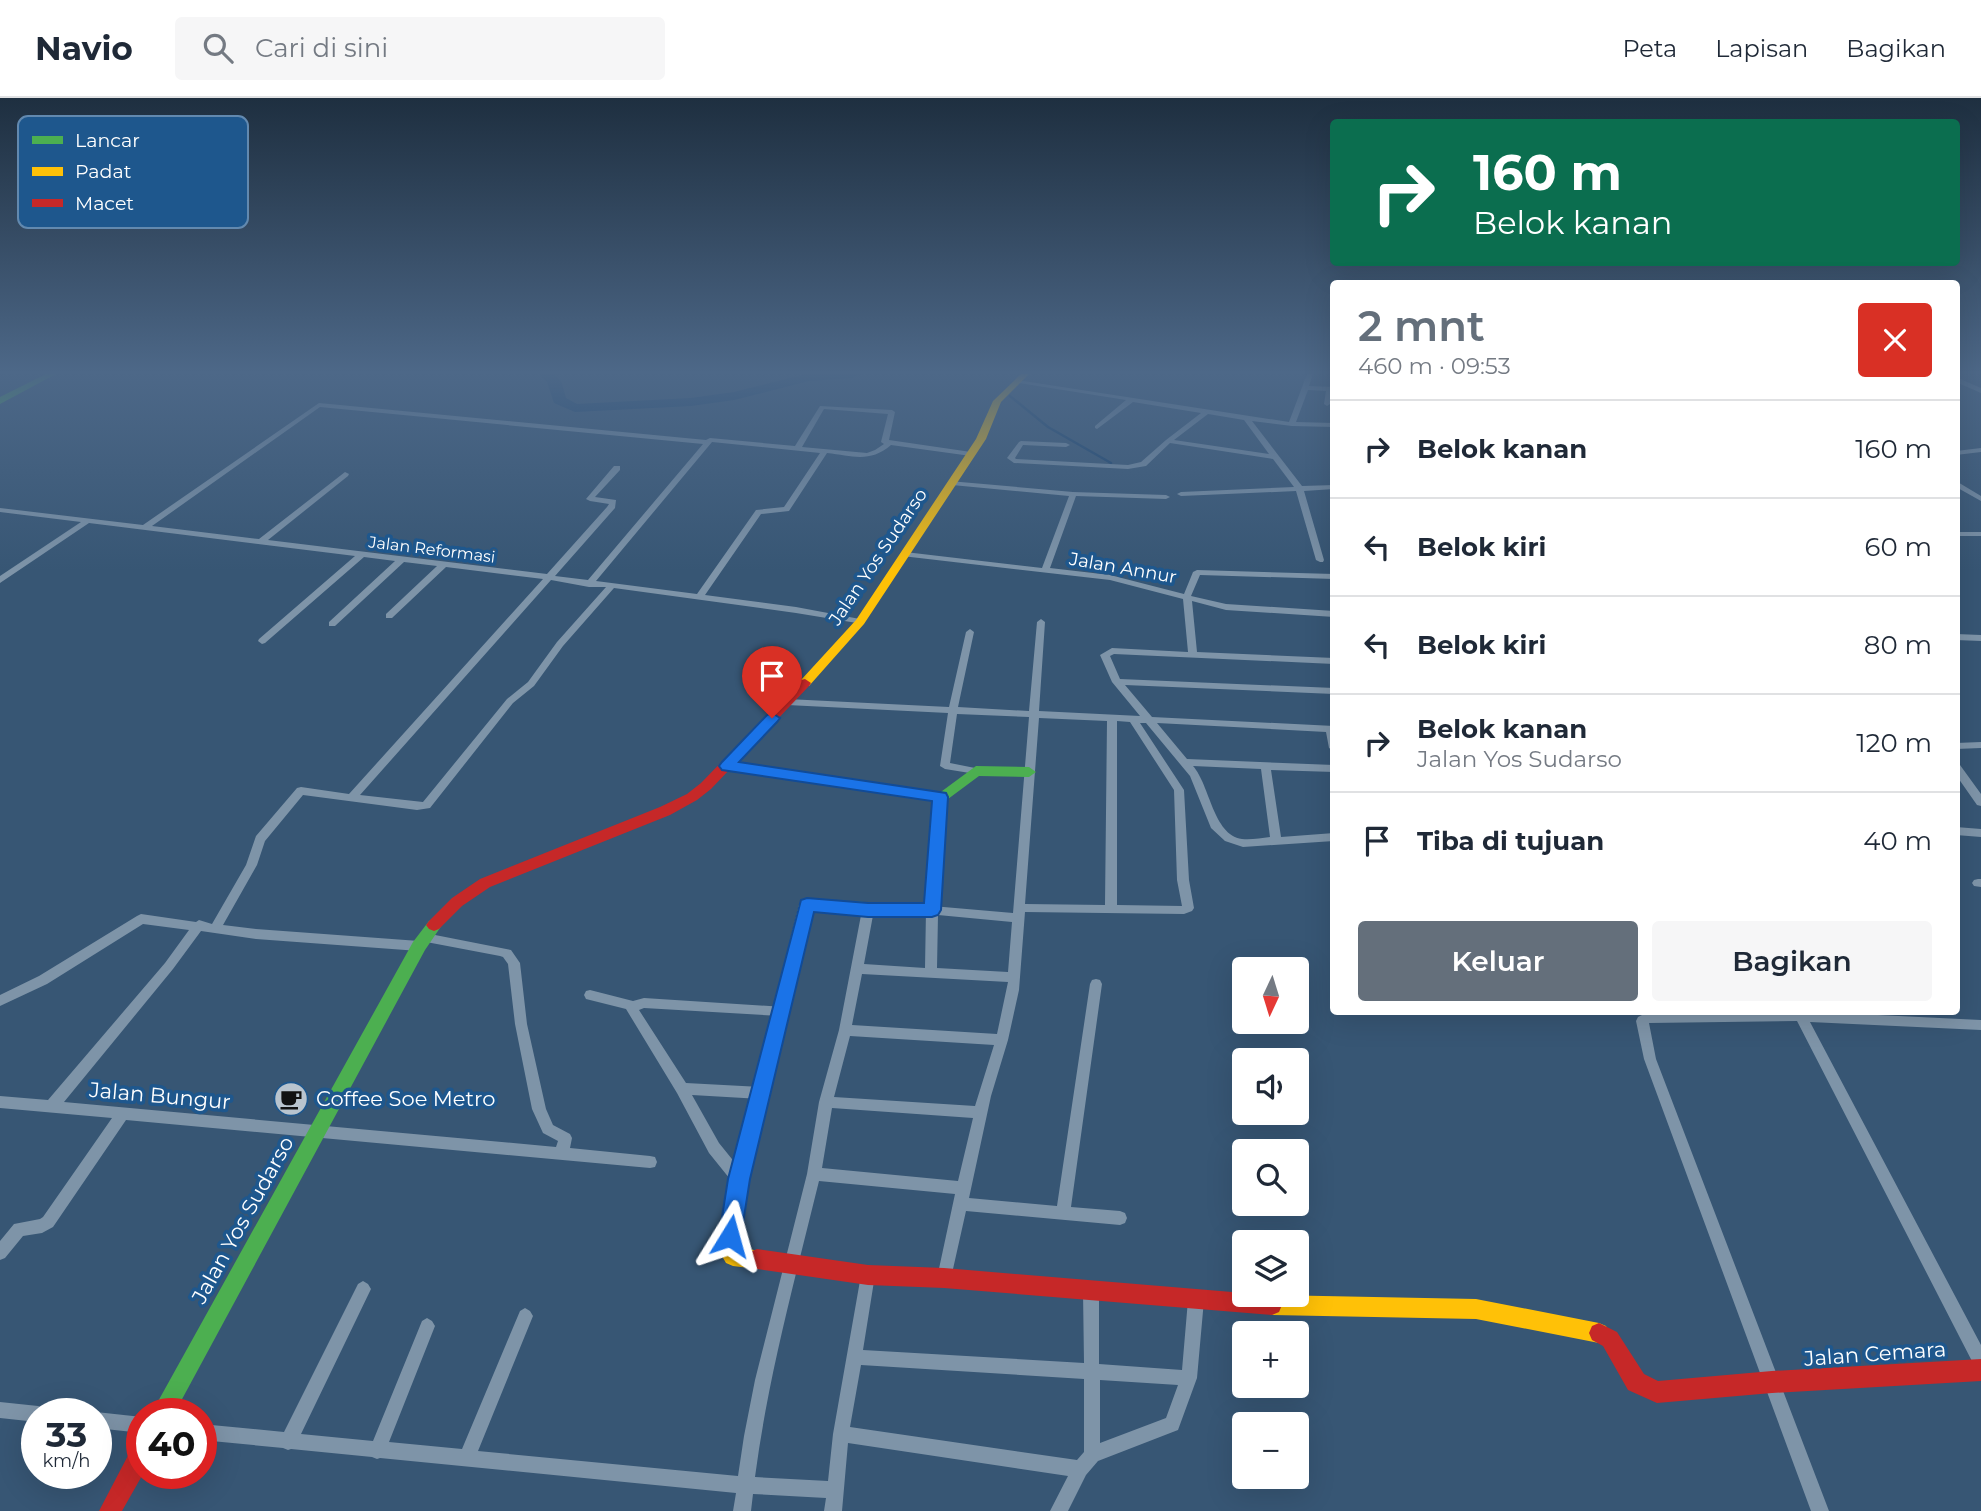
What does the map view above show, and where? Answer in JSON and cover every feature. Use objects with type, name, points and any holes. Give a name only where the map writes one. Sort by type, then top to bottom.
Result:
[{"type":"street","points":[[146,527],[267,440]]},
{"type":"street","points":[[687,440],[708,442]]},
{"type":"street","points":[[589,584],[708,442],[713,440]]},
{"type":"street","points":[[723,440],[867,455],[878,452],[889,443]]},
{"type":"street","points":[[797,449],[802,440]]},
{"type":"street","points":[[884,440],[889,443],[971,454]]},
{"type":"street","name":"Jalan Yos Sudarso","points":[[171,1398],[422,942],[439,919],[471,891],[499,876],[665,811],[692,797],[727,766],[860,622],[980,440]]},
{"type":"street","points":[[1263,440],[1299,488],[1320,560]]},
{"type":"street","points":[[1066,445],[1021,443],[1011,458],[1014,461],[1101,467],[1137,466],[1143,464],[1168,441],[1276,457]]},
{"type":"street","points":[[1960,453],[1981,450]]},
{"type":"street","points":[[699,598],[759,512],[786,509],[825,451]]},
{"type":"street","points":[[352,797],[614,503],[590,499],[617,468]]},
{"type":"street","points":[[261,542],[345,474]]},
{"type":"street","points":[[952,483],[1073,494],[1166,497]]},
{"type":"street","points":[[1181,494],[1330,486]]},
{"type":"street","points":[[1960,486],[1981,499]]},
{"type":"street","points":[[1045,571],[1073,494]]},
{"type":"street","name":"Jalan Reformasi","points":[[0,510],[547,577],[860,622]]},
{"type":"street","points":[[0,580],[89,520]]},
{"type":"street","points":[[1960,534],[1981,534]]},
{"type":"street","name":"Jalan Annur","points":[[905,554],[1134,582],[1226,607],[1330,614]]},
{"type":"street","points":[[262,641],[361,555]]},
{"type":"street","points":[[332,624],[401,560]]},
{"type":"street","points":[[389,617],[443,565]]},
{"type":"street","points":[[1193,655],[1187,596],[1195,575],[1202,570],[1330,577]]},
{"type":"street","points":[[215,928],[251,865],[260,839],[301,791],[426,805],[510,701],[531,684],[560,644],[611,587]]},
{"type":"street","points":[[944,1278],[981,1112],[1002,1040],[1014,977],[1041,622]]},
{"type":"street","points":[[970,632],[953,709],[945,766],[976,772],[1029,772]]},
{"type":"street","points":[[1960,637],[1980,639]]},
{"type":"street","points":[[1330,662],[1105,654],[1117,682],[1195,775],[1216,828],[1222,833],[1236,842],[1243,843],[1330,836]]},
{"type":"street","points":[[1117,682],[1330,691]]},
{"type":"street","points":[[787,702],[1330,729]]},
{"type":"street","points":[[1111,909],[1112,719]]},
{"type":"street","points":[[739,1179],[808,904],[868,910],[1019,913],[1188,908],[1183,880],[1179,790],[1133,719]]},
{"type":"street","points":[[1960,746],[1981,744]]},
{"type":"street","points":[[1184,762],[1330,769]]},
{"type":"street","points":[[1265,765],[1276,839]]},
{"type":"street","points":[[727,766],[940,797],[976,772]]},
{"type":"street","points":[[1960,773],[1981,802]]},
{"type":"street","points":[[931,973],[932,910],[940,797]]},
{"type":"street","points":[[1960,831],[1981,833]]},
{"type":"street","points":[[742,1511],[763,1380],[814,1174],[826,1102],[845,1030],[868,910]]},
{"type":"street","points":[[0,1001],[43,980],[141,919],[256,934],[422,942],[500,951],[507,953],[514,963],[521,1024],[539,1110],[548,1129],[563,1145]]},
{"type":"street","points":[[52,1107],[169,966],[199,925]]},
{"type":"street","points":[[857,970],[1014,977]]},
{"type":"street","points":[[1063,1212],[1096,984]]},
{"type":"street","points":[[590,995],[634,1006],[644,1003],[780,1011]]},
{"type":"street","points":[[634,1006],[632,1011],[714,1148],[739,1179]]},
{"type":"street","points":[[1760,1015],[1642,1018],[1650,1059],[1820,1511]]},
{"type":"street","points":[[1801,1015],[1981,1361]]},
{"type":"street","points":[[1816,1015],[1981,1025]]},
{"type":"street","points":[[845,1030],[1002,1040]]},
{"type":"street","points":[[681,1089],[761,1093]]},
{"type":"street","name":"Jalan Bungur","points":[[0,1101],[317,1131],[563,1145],[650,1162]]},
{"type":"street","points":[[826,1102],[981,1112]]},
{"type":"street","points":[[0,1253],[21,1227],[42,1226],[48,1222],[123,1114]]},
{"type":"street","points":[[814,1174],[963,1188]]},
{"type":"street","name":"Jalan Cemara","points":[[739,1179],[729,1251],[739,1259],[868,1275],[944,1278],[1196,1300],[1269,1305],[1476,1310],[1601,1333],[1610,1339],[1636,1381],[1657,1392],[1772,1382],[1981,1370]]},
{"type":"street","points":[[960,1204],[1120,1218]]},
{"type":"street","points":[[833,1511],[841,1434],[868,1275]]},
{"type":"street","points":[[288,1442],[363,1289]]},
{"type":"street","points":[[1091,1291],[1092,1455]]},
{"type":"street","points":[[1059,1511],[1080,1469],[1092,1455],[1172,1424],[1189,1378],[1196,1300]]},
{"type":"street","points":[[467,1458],[525,1316]]},
{"type":"street","points":[[377,1451],[428,1326]]},
{"type":"street","points":[[853,1357],[1189,1378]]},
{"type":"street","points":[[0,1410],[21,1412]]},
{"type":"street","points":[[217,1434],[746,1485],[836,1490]]},
{"type":"street","points":[[841,1434],[1080,1469]]},
{"type":"street","points":[[110,1511],[126,1482]]},
{"type":"waterway","points":[[1071,440],[1111,463]]},
{"type":"traffic: fast","points":[[835,907],[932,910],[941,797],[976,771],[1029,772]]},
{"type":"traffic: fast","points":[[171,1398],[419,946],[434,925]]},
{"type":"traffic: slow","points":[[805,683],[860,622],[980,440]]},
{"type":"traffic: slow","points":[[757,1259],[733,1256],[729,1251],[739,1179],[807,905],[835,907]]},
{"type":"traffic: slow","points":[[1309,1306],[1476,1309],[1599,1333]]},
{"type":"traffic: jam","points":[[434,925],[457,902],[485,883],[665,811],[692,797],[706,786],[805,683]]},
{"type":"traffic: jam","points":[[757,1259],[868,1275],[944,1278],[1232,1302]]},
{"type":"traffic: jam","points":[[1599,1333],[1610,1339],[1636,1382],[1657,1392],[1772,1382],[1981,1370]]},
{"type":"traffic: jam","points":[[110,1511],[126,1482]]},
{"type":"place","name":"Coffee Soe Metro","points":[[291,1099]]},
{"type":"route","points":[[730,1236],[739,1179],[807,905],[810,903],[868,910],[932,910],[940,797],[727,766],[772,718]]}]
